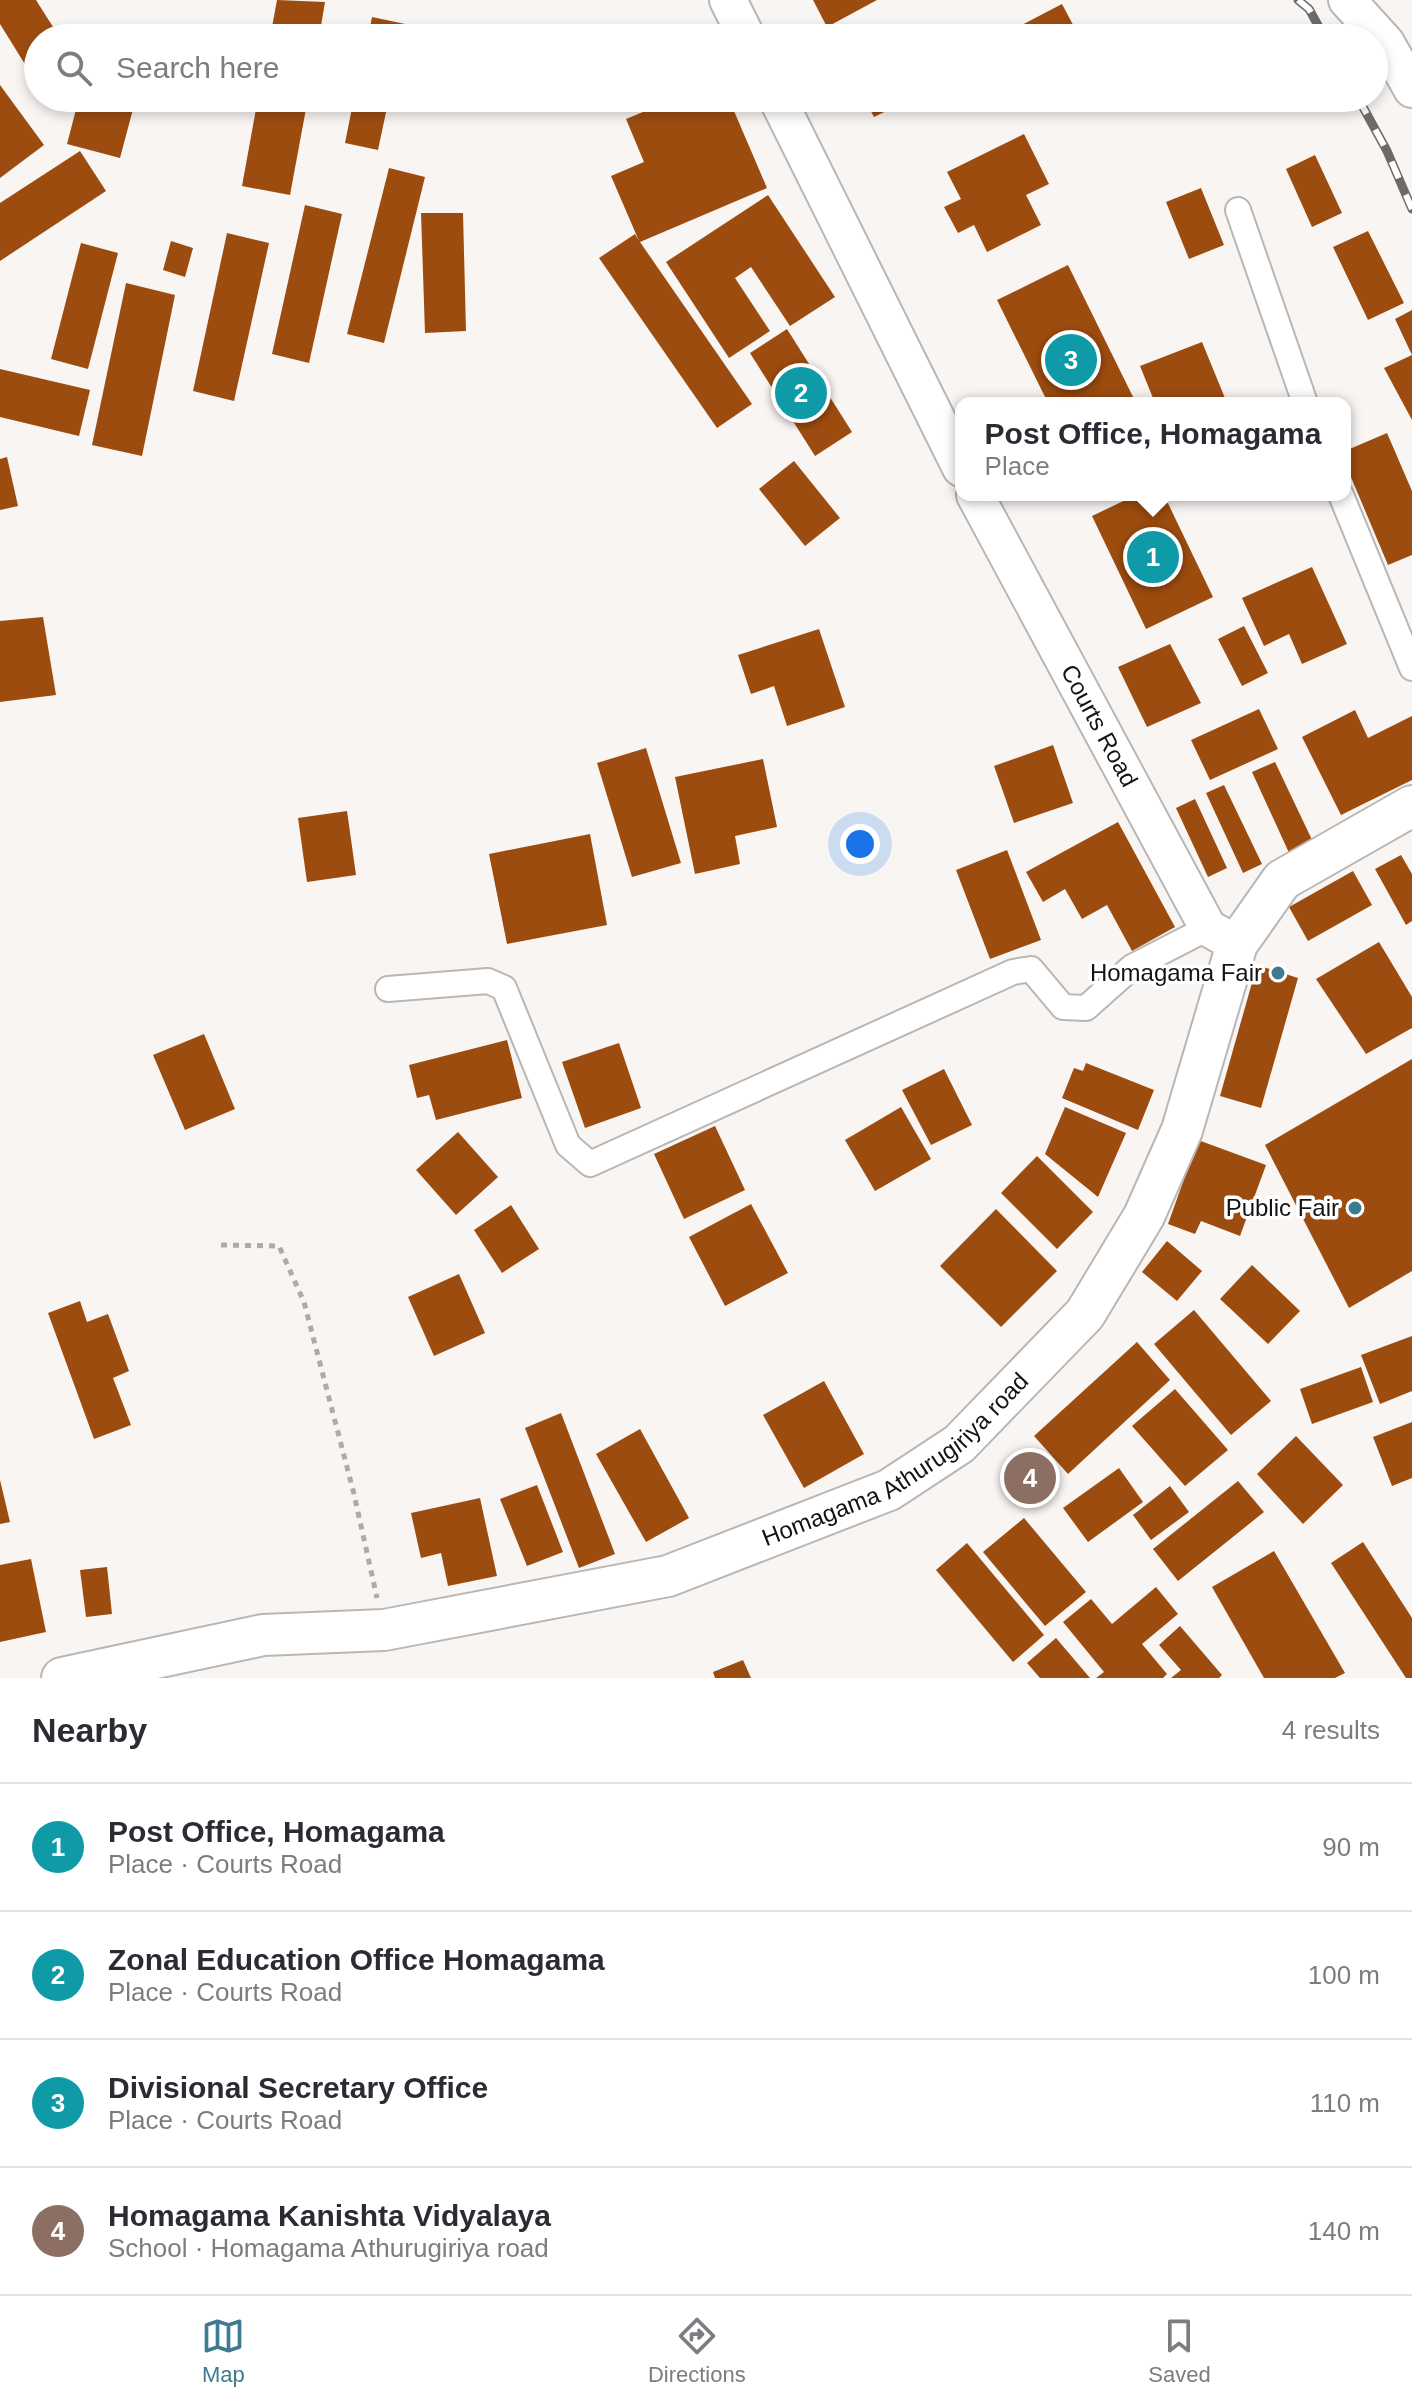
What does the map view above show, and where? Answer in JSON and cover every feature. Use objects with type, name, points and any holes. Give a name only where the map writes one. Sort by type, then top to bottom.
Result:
[{"type":"main road","name":"Homagama Athurugiriya road","points":[[62,1678],[263,1635],[384,1630],[668,1576],[889,1490],[959,1444],[1085,1314],[1144,1216],[1182,1130],[1223,936],[1282,880],[1412,806]]},
{"type":"street","points":[[728,0],[740,24]]},
{"type":"street","points":[[1347,0],[1369,24]]},
{"type":"street","points":[[1388,47],[1412,89]]},
{"type":"street","points":[[784,112],[955,456]]},
{"type":"street","points":[[1238,210],[1303,397]]},
{"type":"street","name":"Courts Road","points":[[978,501],[1223,936]]},
{"type":"street","points":[[1343,501],[1412,668]]},
{"type":"street","points":[[388,989],[488,981],[504,988],[568,1145],[590,1164],[1013,972],[1031,969],[1063,1007],[1086,1008],[1132,967],[1223,936]]},
{"type":"path","points":[[221,1245],[279,1246],[304,1302],[354,1494],[384,1630]]},
{"type":"building","points":[[0,0],[36,0],[51,24],[24,24],[24,63],[0,24]]},
{"type":"building","points":[[277,0],[325,2],[321,24],[273,24]]},
{"type":"building","points":[[813,0],[877,0],[833,24],[825,24]]},
{"type":"building","points":[[1062,4],[1073,24],[1023,24]]},
{"type":"building","points":[[372,17],[405,24],[371,24]]},
{"type":"building","points":[[0,85],[44,145],[0,178]]},
{"type":"building","points":[[75,112],[132,112],[120,158],[67,144]]},
{"type":"building","points":[[255,112],[305,112],[290,195],[242,186]]},
{"type":"building","points":[[351,112],[386,112],[378,150],[345,143]]},
{"type":"building","points":[[643,112],[734,112],[767,188],[640,242],[752,404],[717,428],[599,258],[635,234],[639,241],[611,176],[644,162],[626,119]]},
{"type":"building","points":[[1024,134],[1049,184],[1026,195],[1041,225],[987,252],[974,225],[958,233],[944,207],[961,199],[947,172]]},
{"type":"building","points":[[80,151],[106,191],[0,261],[0,203]]},
{"type":"building","points":[[1315,155],[1342,213],[1312,227],[1286,169]]},
{"type":"building","points":[[389,168],[425,177],[384,343],[347,334]]},
{"type":"building","points":[[1201,188],[1224,245],[1189,259],[1166,202]]},
{"type":"building","points":[[768,195],[835,297],[790,326],[751,267],[735,278],[770,331],[729,358],[666,262]]},
{"type":"building","points":[[305,205],[342,214],[309,363],[272,354]]},
{"type":"building","points":[[421,213],[463,213],[466,331],[425,333]]},
{"type":"building","points":[[1368,231],[1404,303],[1368,320],[1333,247]]},
{"type":"building","points":[[227,233],[269,243],[234,401],[193,391]]},
{"type":"building","points":[[171,241],[193,248],[185,277],[163,270]]},
{"type":"building","points":[[81,243],[118,253],[88,369],[51,359]]},
{"type":"building","points":[[1068,265],[1133,397],[1045,397],[997,300]]},
{"type":"building","points":[[126,283],[175,295],[142,456],[92,445]]},
{"type":"building","points":[[1412,310],[1412,355],[1395,319]]},
{"type":"building","points":[[787,329],[852,432],[815,456],[750,353]]},
{"type":"building","points":[[1202,342],[1225,397],[1153,397],[1140,366]]},
{"type":"building","points":[[1412,355],[1412,420],[1384,368]]},
{"type":"building","points":[[0,369],[90,390],[79,436],[0,417]]},
{"type":"building","points":[[1387,433],[1412,491],[1412,555],[1388,565],[1351,477],[1351,448]]},
{"type":"building","points":[[7,457],[18,506],[0,510],[0,459]]},
{"type":"building","points":[[794,461],[840,518],[805,546],[759,489]]},
{"type":"building","points":[[1123,501],[1167,501],[1213,597],[1146,629],[1092,516]]},
{"type":"building","points":[[1312,567],[1347,644],[1302,664],[1289,634],[1264,646],[1242,598]]},
{"type":"building","points":[[43,617],[56,695],[0,702],[0,621]]},
{"type":"building","points":[[1244,626],[1268,673],[1242,686],[1218,639]]},
{"type":"building","points":[[819,629],[845,707],[787,726],[774,686],[751,694],[738,655]]},
{"type":"building","points":[[1170,644],[1201,703],[1147,727],[1118,667]]},
{"type":"building","points":[[1259,709],[1278,749],[1210,780],[1191,740]]},
{"type":"building","points":[[1355,710],[1368,738],[1412,716],[1412,780],[1341,815],[1302,737]]},
{"type":"building","points":[[1053,745],[1073,803],[1014,823],[994,766]]},
{"type":"building","points":[[646,748],[681,863],[632,877],[597,763]]},
{"type":"building","points":[[763,759],[777,827],[735,836],[740,864],[695,874],[675,777]]},
{"type":"building","points":[[1275,762],[1314,844],[1290,855],[1252,772]]},
{"type":"building","points":[[1224,785],[1262,864],[1243,873],[1206,793]]},
{"type":"building","points":[[1195,799],[1227,868],[1208,877],[1176,808]]},
{"type":"building","points":[[347,811],[356,875],[307,882],[298,818]]},
{"type":"building","points":[[1118,822],[1175,927],[1132,951],[1107,905],[1082,919],[1065,889],[1043,902],[1026,872]]},
{"type":"building","points":[[590,834],[607,925],[507,944],[489,854]]},
{"type":"building","points":[[1007,850],[1041,940],[990,959],[956,870]]},
{"type":"building","points":[[1401,855],[1412,874],[1412,921],[1406,925],[1375,869]]},
{"type":"building","points":[[1353,871],[1372,905],[1308,941],[1289,907]]},
{"type":"building","points":[[1379,942],[1412,997],[1412,1028],[1366,1054],[1316,979]]},
{"type":"building","points":[[1257,965],[1298,978],[1261,1108],[1220,1096]]},
{"type":"building","points":[[204,1034],[235,1109],[185,1130],[153,1055]]},
{"type":"building","points":[[507,1040],[522,1098],[436,1120],[429,1095],[417,1098],[409,1065]]},
{"type":"building","points":[[619,1043],[641,1108],[585,1128],[562,1062]]},
{"type":"building","name":"Public Fair","points":[[1412,1059],[1412,1271],[1349,1308],[1265,1145]]},
{"type":"building","points":[[1086,1063],[1154,1090],[1138,1130],[1062,1098],[1074,1068],[1083,1071]]},
{"type":"building","points":[[944,1069],[972,1125],[931,1145],[902,1090]]},
{"type":"building","points":[[901,1107],[931,1159],[875,1191],[845,1140]]},
{"type":"building","points":[[1065,1107],[1126,1133],[1098,1197],[1045,1154]]},
{"type":"building","points":[[715,1126],[745,1190],[684,1219],[654,1154]]},
{"type":"building","points":[[458,1132],[498,1177],[456,1215],[416,1170]]},
{"type":"building","points":[[1198,1140],[1266,1165],[1240,1236],[1201,1221],[1195,1234],[1168,1224]]},
{"type":"building","points":[[1037,1156],[1093,1212],[1057,1249],[1001,1193]]},
{"type":"building","points":[[751,1204],[788,1273],[725,1306],[689,1237]]},
{"type":"building","points":[[511,1205],[539,1249],[502,1273],[474,1230]]},
{"type":"building","points":[[996,1209],[1057,1271],[1001,1327],[940,1266]]},
{"type":"building","points":[[1167,1241],[1202,1271],[1177,1301],[1142,1272]]},
{"type":"building","points":[[1252,1265],[1300,1311],[1268,1344],[1220,1299]]},
{"type":"building","points":[[459,1274],[485,1333],[434,1356],[408,1297]]},
{"type":"building","points":[[80,1301],[87,1322],[108,1314],[129,1371],[113,1378],[131,1425],[94,1439],[48,1313]]},
{"type":"building","points":[[1194,1310],[1271,1401],[1231,1435],[1154,1344]]},
{"type":"building","points":[[1412,1336],[1412,1391],[1380,1404],[1361,1355]]},
{"type":"building","points":[[1137,1342],[1170,1380],[1068,1474],[1034,1436]]},
{"type":"building","points":[[1361,1367],[1373,1402],[1312,1424],[1300,1389]]},
{"type":"building","points":[[824,1381],[864,1454],[804,1488],[763,1415]]},
{"type":"building","points":[[1175,1389],[1228,1450],[1185,1486],[1132,1426]]},
{"type":"building","points":[[561,1413],[615,1554],[579,1568],[525,1428]]},
{"type":"building","points":[[1412,1422],[1412,1478],[1392,1486],[1373,1437]]},
{"type":"building","points":[[640,1429],[689,1518],[646,1542],[596,1454]]},
{"type":"building","points":[[1296,1436],[1343,1485],[1303,1524],[1257,1474]]},
{"type":"building","points":[[1119,1468],[1143,1502],[1088,1542],[1063,1508]]},
{"type":"building","points":[[0,1480],[10,1522],[0,1524]]},
{"type":"building","points":[[1238,1481],[1264,1512],[1178,1581],[1153,1549]]},
{"type":"building","points":[[537,1485],[563,1552],[527,1566],[500,1499]]},
{"type":"building","points":[[1170,1486],[1189,1512],[1151,1540],[1133,1515]]},
{"type":"building","points":[[480,1498],[497,1576],[448,1586],[441,1553],[421,1558],[411,1513]]},
{"type":"building","points":[[1024,1518],[1086,1592],[1045,1626],[983,1552]]},
{"type":"building","points":[[1363,1542],[1412,1618],[1412,1678],[1406,1678],[1331,1563]]},
{"type":"building","points":[[967,1543],[1044,1635],[1013,1662],[936,1570]]},
{"type":"building","points":[[1274,1551],[1345,1673],[1335,1678],[1264,1678],[1212,1587]]},
{"type":"building","points":[[31,1559],[46,1632],[0,1642],[0,1565]]},
{"type":"building","points":[[107,1567],[112,1614],[86,1617],[80,1570]]},
{"type":"building","points":[[1156,1587],[1178,1614],[1142,1644],[1167,1674],[1163,1678],[1096,1678],[1104,1672],[1063,1622],[1091,1599],[1112,1624]]},
{"type":"building","points":[[1180,1626],[1222,1675],[1219,1678],[1171,1678],[1181,1670],[1159,1645]]},
{"type":"building","points":[[1056,1638],[1090,1678],[1040,1678],[1027,1663]]},
{"type":"building","points":[[743,1660],[751,1678],[715,1678],[713,1672]]},
{"type":"railway","points":[[1298,0],[1309,9],[1317,24]]},
{"type":"railway","points":[[1366,112],[1387,151],[1412,209]]},
{"type":"place","name":"Divisional Secretary Office","points":[[1071,360]]},
{"type":"place","name":"Zonal Education Office Homagama","points":[[801,393]]},
{"type":"place","name":"Post Office, Homagama","points":[[1153,557]]},
{"type":"place","name":"Homagama Fair","points":[[1278,973]]},
{"type":"place","name":"Public Fair","points":[[1355,1208]]},
{"type":"place","name":"Homagama Kanishta Vidyalaya","points":[[1030,1478]]}]
